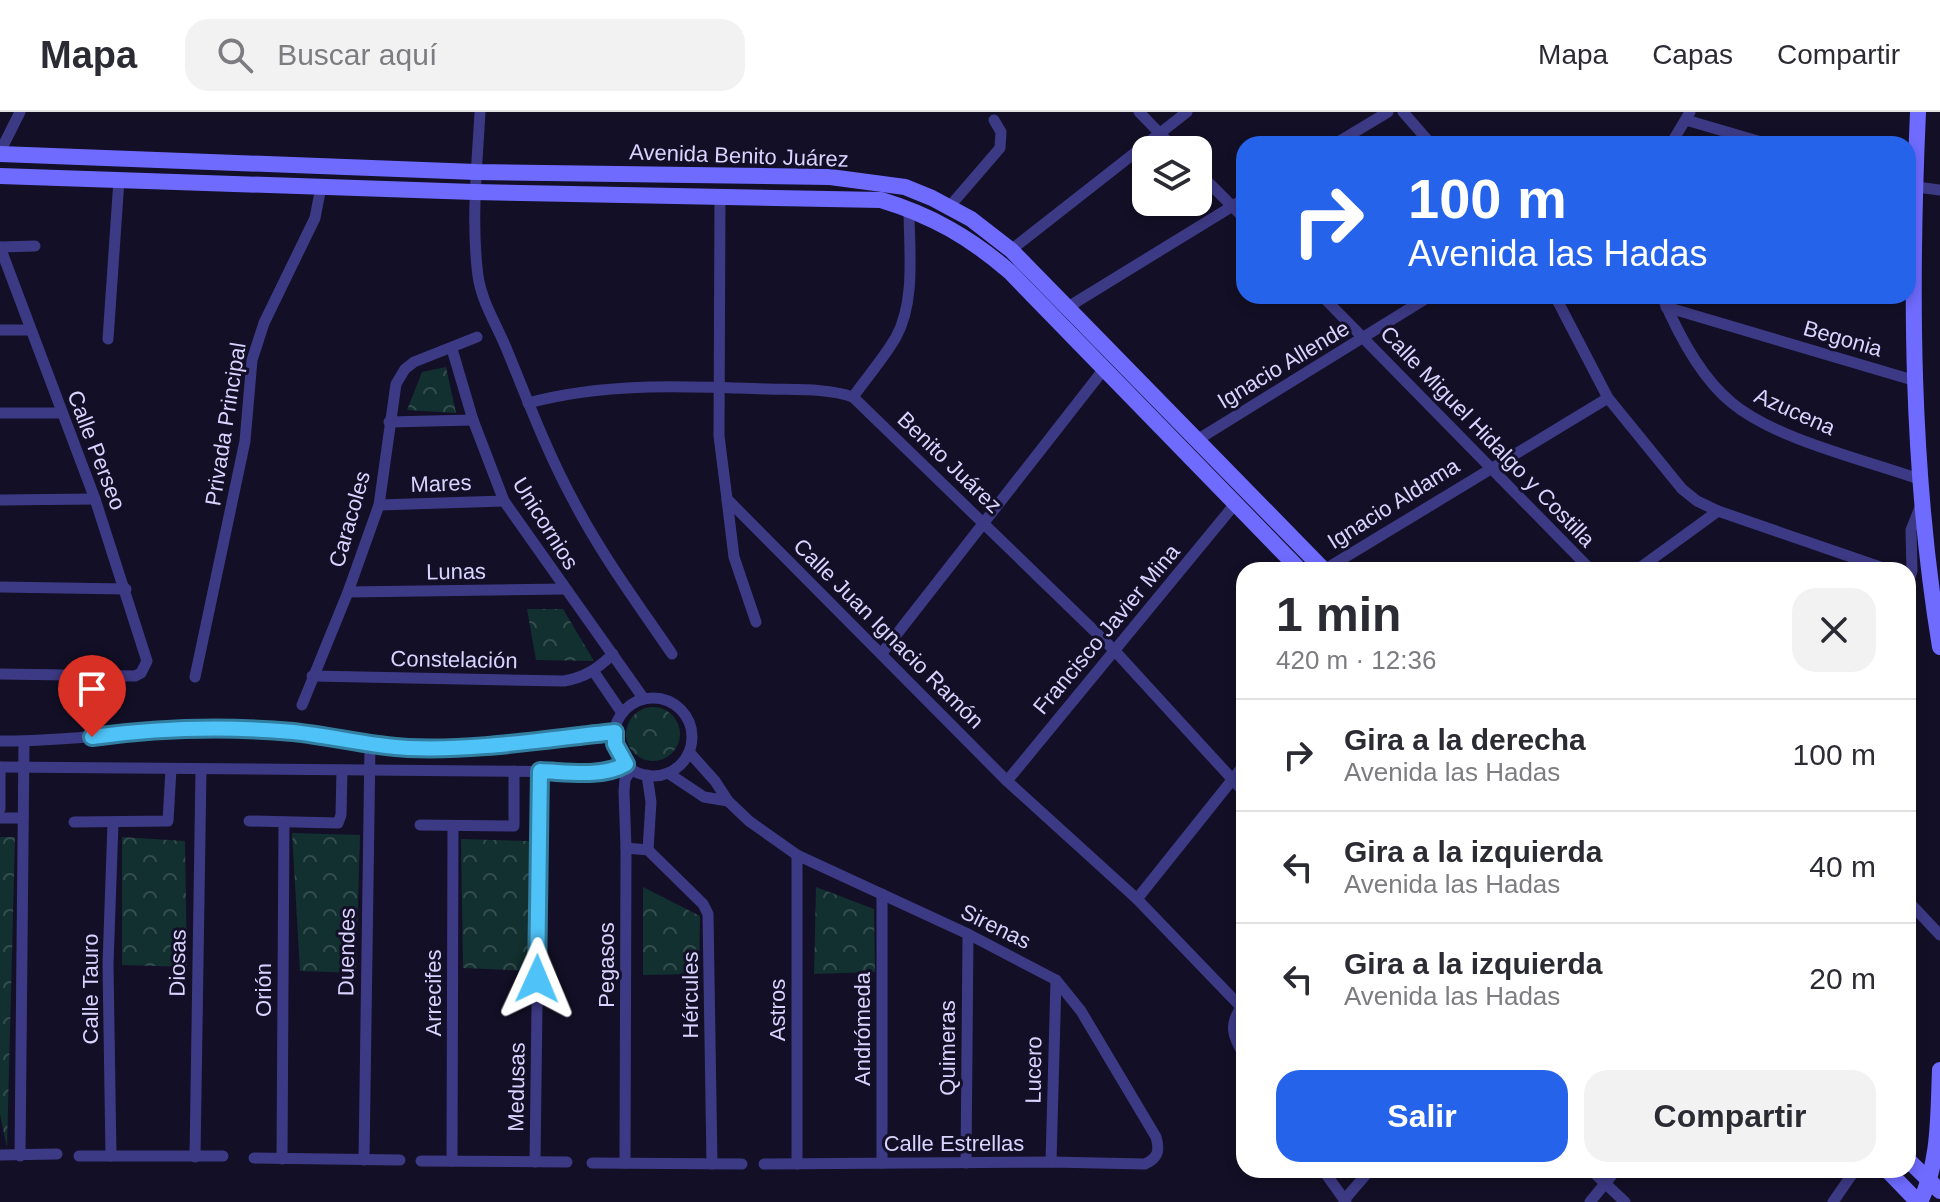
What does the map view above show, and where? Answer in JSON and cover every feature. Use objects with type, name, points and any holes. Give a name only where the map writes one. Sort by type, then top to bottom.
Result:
[{"type":"main road","points":[[1916,136],[1918,112]]},
{"type":"main road","name":"Avenida Benito Juárez","points":[[0,153],[476,172],[830,177],[905,187],[950,206],[1011,250],[1316,562]]},
{"type":"main road","name":"Avenida Benito Juárez","points":[[0,176],[474,192],[881,200],[956,231],[1010,272],[1292,562]]},
{"type":"main road","points":[[1912,304],[1921,505],[1940,647]]},
{"type":"main road","points":[[1895,1178],[1919,1202],[1935,1187],[1940,1070]]},
{"type":"main road","points":[[1916,1168],[1935,1187]]},
{"type":"street","points":[[0,153],[20,112]]},
{"type":"street","points":[[480,112],[474,192],[481,289],[528,403],[586,524],[672,654]]},
{"type":"street","points":[[1139,112],[1163,136]]},
{"type":"street","points":[[1011,250],[1187,112]]},
{"type":"street","points":[[1348,136],[1388,112]]},
{"type":"street","points":[[1403,112],[1424,136]]},
{"type":"street","points":[[1676,136],[1688,116],[1745,136]]},
{"type":"street","points":[[950,206],[1000,148],[1001,132],[994,120]]},
{"type":"street","points":[[108,339],[119,180]]},
{"type":"street","points":[[1212,186],[1236,210]]},
{"type":"street","name":"Privada Principal","points":[[195,677],[245,441],[252,360],[264,323],[315,218],[321,187]]},
{"type":"street","points":[[1916,188],[1940,190]]},
{"type":"street","points":[[720,195],[720,462],[734,557],[756,622]]},
{"type":"street","points":[[1068,307],[1236,204]]},
{"type":"street","points":[[528,403],[595,390],[718,387],[828,391],[853,397],[897,336],[903,318],[908,293],[909,209]]},
{"type":"street","points":[[0,247],[35,246]]},
{"type":"street","name":"Calle Perseo","points":[[0,247],[95,499],[146,653],[145,668],[135,676],[0,674]]},
{"type":"street","name":"Calle Miguel Hidalgo y Costilla","points":[[1330,304],[1583,562]]},
{"type":"street","name":"Ignacio Allende","points":[[1197,440],[1418,304]]},
{"type":"street","points":[[1559,304],[1608,398],[1682,489],[1697,501],[1718,511],[1866,562]]},
{"type":"street","name":"Azucena","points":[[1665,304],[1702,371],[1730,402],[1755,420],[1919,479]]},
{"type":"street","name":"Begonia","points":[[1670,304],[1916,381]]},
{"type":"street","points":[[0,330],[30,330]]},
{"type":"street","name":"Caracoles","points":[[302,705],[379,505],[396,384],[405,369],[414,362],[477,337]]},
{"type":"street","name":"Unicornios","points":[[452,349],[473,420],[504,501],[644,699]]},
{"type":"street","points":[[882,653],[1104,369]]},
{"type":"street","name":"Benito Juárez","points":[[853,397],[1114,650],[1236,784]]},
{"type":"street","name":"Ignacio Aldama","points":[[1337,562],[1608,398]]},
{"type":"street","points":[[0,413],[62,413]]},
{"type":"street","points":[[389,422],[473,420]]},
{"type":"street","points":[[0,500],[95,499]]},
{"type":"street","name":"Calle Juan Ignacio Ramón","points":[[727,499],[1007,781],[1137,899],[1236,999]]},
{"type":"street","name":"Mares","points":[[379,505],[504,501]]},
{"type":"street","name":"Francisco Javier Mina","points":[[1007,781],[1235,504]]},
{"type":"street","points":[[1910,562],[1911,530],[1921,505]]},
{"type":"street","points":[[1648,562],[1718,511]]},
{"type":"street","points":[[0,587],[126,589]]},
{"type":"street","name":"Lunas","points":[[348,592],[565,589]]},
{"type":"street","points":[[613,654],[594,672],[622,713]]},
{"type":"street","name":"Constelación","points":[[312,676],[564,681],[594,672]]},
{"type":"street","points":[[661,698],[677,705],[688,719],[693,735],[689,752],[681,765],[668,773],[647,775],[629,766],[615,744],[615,732],[622,713],[644,699],[661,698]]},
{"type":"street","points":[[0,741],[224,729],[293,732],[370,745],[435,748],[615,732]]},
{"type":"street","points":[[20,1156],[24,741]]},
{"type":"street","name":"Duendes","points":[[364,1160],[370,745]]},
{"type":"street","name":"Sirenas","points":[[689,752],[728,801],[749,821],[797,855],[968,934],[1056,980],[1081,1011],[1156,1137],[1158,1154],[1145,1164]]},
{"type":"street","points":[[0,809],[0,767],[604,772],[629,766]]},
{"type":"street","name":"Pegasos","points":[[625,1163],[624,785],[629,766]]},
{"type":"street","points":[[74,822],[168,821],[171,769]]},
{"type":"street","name":"Diosas","points":[[195,1157],[201,769]]},
{"type":"street","points":[[249,821],[338,823],[342,770]]},
{"type":"street","points":[[420,825],[514,826],[514,771]]},
{"type":"street","name":"Medusas","points":[[535,1162],[540,771]]},
{"type":"street","name":"Sirenas","points":[[668,773],[704,797],[728,801]]},
{"type":"street","points":[[1137,899],[1236,774]]},
{"type":"street","points":[[626,848],[648,850],[651,814],[647,775]]},
{"type":"street","points":[[0,818],[23,818]]},
{"type":"street","name":"Orión","points":[[282,1159],[284,822]]},
{"type":"street","name":"Calle Tauro","points":[[111,1156],[108,964],[113,823]]},
{"type":"street","name":"Arrecifes","points":[[452,1161],[453,826]]},
{"type":"street","name":"Hércules","points":[[648,850],[703,904],[708,914],[712,1164]]},
{"type":"street","name":"Astros","points":[[797,855],[797,1164]]},
{"type":"street","name":"Andrómeda","points":[[882,894],[882,1163]]},
{"type":"street","points":[[1916,910],[1940,935]]},
{"type":"street","name":"Quimeras","points":[[966,1163],[968,934]]},
{"type":"street","name":"Lucero","points":[[1051,1162],[1056,980]]},
{"type":"street","points":[[1236,1016],[1232,1031],[1236,1039]]},
{"type":"street","points":[[0,1155],[57,1154]]},
{"type":"street","points":[[79,1156],[223,1156]]},
{"type":"street","points":[[254,1158],[400,1160]]},
{"type":"street","points":[[421,1161],[567,1162]]},
{"type":"street","points":[[592,1163],[742,1164]]},
{"type":"street","name":"Calle Estrellas","points":[[764,1164],[1145,1164]]},
{"type":"street","points":[[1329,1178],[1345,1201],[1364,1178]]},
{"type":"street","points":[[1598,1178],[1625,1202]]},
{"type":"street","points":[[1590,1202],[1609,1178]]},
{"type":"street","points":[[1833,1202],[1850,1178]]},
{"type":"green space","points":[[446,367],[456,413],[407,410],[422,372]]},
{"type":"green space","points":[[527,609],[563,609],[594,661],[536,660]]},
{"type":"green space","points":[[653,707],[672,715],[680,734],[672,753],[653,761],[634,753],[626,734],[634,715]]},
{"type":"green space","points":[[292,833],[360,835],[356,973],[300,971]]},
{"type":"green space","points":[[0,837],[15,837],[7,1148],[0,1114]]},
{"type":"green space","points":[[122,837],[185,841],[187,967],[122,965]]},
{"type":"green space","points":[[461,839],[529,841],[530,971],[463,968]]},
{"type":"green space","points":[[643,887],[700,916],[699,974],[643,975]]},
{"type":"green space","points":[[816,887],[874,909],[875,972],[814,974]]},
{"type":"route","points":[[92,737],[224,729],[293,732],[370,745],[435,748],[615,732],[615,744],[626,764],[617,769],[604,772],[540,771],[537,979]]}]
